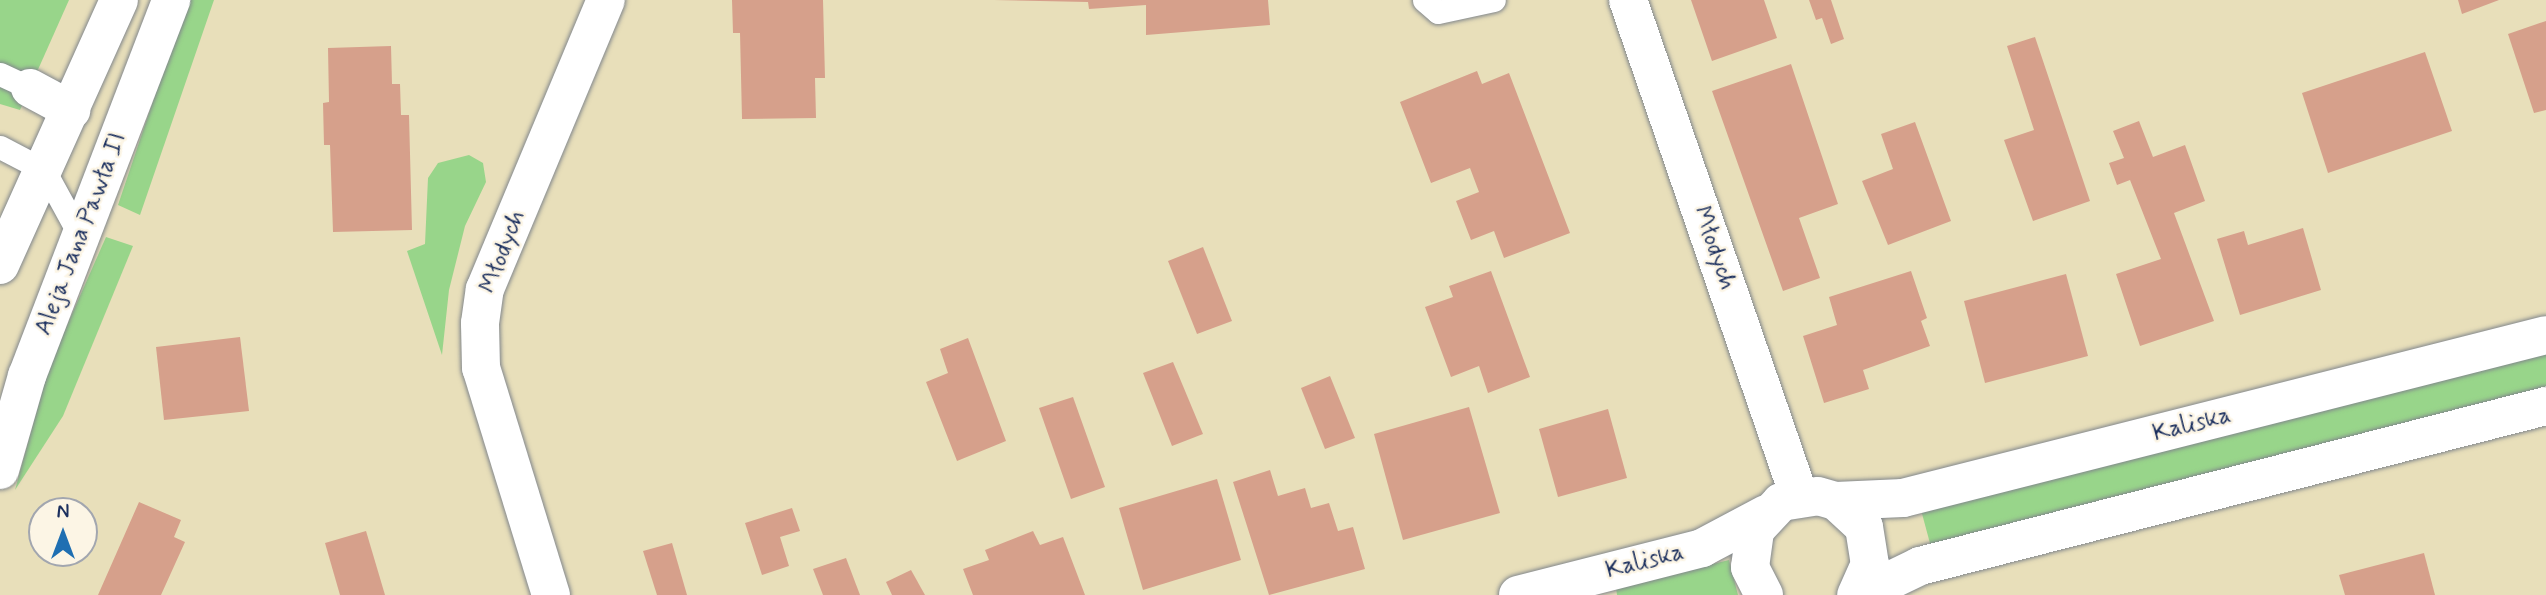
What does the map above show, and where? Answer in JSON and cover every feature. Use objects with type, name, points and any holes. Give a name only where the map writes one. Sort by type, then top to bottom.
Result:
[{"type":"street","points":[[0,265],[119,0]]},
{"type":"street","name":"Aleja Jana Pawła II","points":[[0,470],[27,376],[79,234],[171,0]]},
{"type":"street","name":"Młodych","points":[[551,595],[481,368],[480,323],[485,289],[606,0]]},
{"type":"street","name":"Młodych","points":[[1628,0],[1799,496]]},
{"type":"street","points":[[15,81],[71,110]]},
{"type":"street","name":"Kaliska","points":[[1518,595],[1702,548],[1799,496],[1836,501],[1903,498],[2546,335]]},
{"type":"street","points":[[1858,595],[1920,566],[2546,406]]},
{"type":"street","points":[[1836,501],[1864,527],[1870,545],[1868,573],[1858,595]]},
{"type":"street","points":[[1764,595],[1750,567],[1750,548],[1766,514]]},
{"type":"lane","points":[[1424,0],[1438,12],[1494,0]]},
{"type":"lane","points":[[0,147],[44,170],[79,234]]},
{"type":"green space","points":[[0,0],[69,0],[20,110],[0,104]]},
{"type":"green space","points":[[187,0],[214,0],[140,215],[118,205]]},
{"type":"green space","points":[[469,155],[483,163],[486,182],[465,226],[449,290],[442,355],[407,251],[425,244],[428,178],[438,163]]},
{"type":"green space","points":[[106,237],[133,246],[63,416],[15,490],[49,366]]},
{"type":"green space","points":[[2546,352],[2546,390],[1931,547],[1921,510]]},
{"type":"green space","points":[[1729,560],[1738,595],[1617,595],[1616,588]]},
{"type":"building","points":[[732,0],[823,0],[825,78],[815,78],[816,118],[742,119],[740,33],[733,33]]},
{"type":"building","points":[[994,0],[1268,0],[1270,25],[1146,35],[1146,5],[1089,9],[1088,2]]},
{"type":"building","points":[[1691,0],[1764,0],[1777,38],[1712,61]]},
{"type":"building","points":[[1809,0],[1831,0],[1844,39],[1831,44],[1822,18],[1816,20]]},
{"type":"building","points":[[2458,0],[2499,0],[2462,14]]},
{"type":"building","points":[[2546,21],[2546,110],[2534,113],[2508,34]]},
{"type":"building","points":[[2035,37],[2090,201],[2033,221],[2004,140],[2034,130],[2007,46]]},
{"type":"building","points":[[391,46],[392,84],[400,84],[401,115],[409,115],[412,230],[333,232],[330,145],[324,145],[323,103],[329,102],[328,48]]},
{"type":"building","points":[[2425,52],[2452,131],[2328,173],[2302,93]]},
{"type":"building","points":[[1791,64],[1838,204],[1799,218],[1820,278],[1783,291],[1712,91]]},
{"type":"building","points":[[1477,71],[1482,84],[1509,73],[1570,233],[1504,258],[1494,231],[1471,240],[1456,201],[1479,192],[1470,168],[1431,183],[1400,102]]},
{"type":"building","points":[[2139,121],[2153,157],[2185,145],[2205,201],[2174,213],[2214,321],[2140,346],[2116,274],[2161,259],[2130,180],[2117,185],[2109,163],[2124,158],[2113,131]]},
{"type":"building","points":[[1915,122],[1951,221],[1888,245],[1862,181],[1893,169],[1881,134]]},
{"type":"building","points":[[2303,228],[2321,290],[2240,315],[2217,239],[2244,231],[2248,245]]},
{"type":"building","points":[[1203,247],[1232,321],[1197,334],[1168,261]]},
{"type":"building","points":[[1491,271],[1530,377],[1488,393],[1479,366],[1451,377],[1425,307],[1453,297],[1449,286]]},
{"type":"building","points":[[1911,271],[1927,318],[1921,321],[1930,346],[1863,370],[1869,389],[1824,403],[1803,336],[1837,325],[1829,297]]},
{"type":"building","points":[[2066,274],[2088,356],[1985,383],[1964,301]]},
{"type":"building","points":[[240,337],[249,411],[164,420],[156,347]]},
{"type":"building","points":[[968,338],[1006,441],[957,461],[926,382],[948,373],[940,349]]},
{"type":"building","points":[[1173,362],[1203,434],[1172,446],[1143,373]]},
{"type":"building","points":[[1330,376],[1355,438],[1325,449],[1301,388]]},
{"type":"building","points":[[1073,397],[1105,487],[1071,499],[1039,408]]},
{"type":"building","points":[[1469,407],[1500,513],[1403,540],[1374,434]]},
{"type":"building","points":[[1608,409],[1627,478],[1558,497],[1539,429]]},
{"type":"building","points":[[1270,470],[1278,496],[1305,488],[1311,508],[1329,503],[1338,531],[1353,527],[1365,569],[1269,595],[1233,482]]},
{"type":"building","points":[[1217,479],[1241,560],[1143,590],[1119,508]]},
{"type":"building","points":[[139,502],[181,520],[174,537],[185,542],[161,595],[98,595]]},
{"type":"building","points":[[792,508],[800,531],[780,537],[789,566],[762,575],[745,523]]},
{"type":"building","points":[[366,531],[385,595],[340,595],[325,543]]},
{"type":"building","points":[[1033,531],[1040,545],[1063,537],[1085,595],[973,595],[963,569],[989,560],[985,550]]},
{"type":"building","points":[[672,543],[687,595],[657,595],[643,551]]},
{"type":"building","points":[[2424,553],[2435,595],[2345,595],[2339,575]]},
{"type":"building","points":[[846,558],[860,595],[823,595],[813,569]]},
{"type":"building","points":[[911,570],[925,595],[892,595],[886,582]]}]
